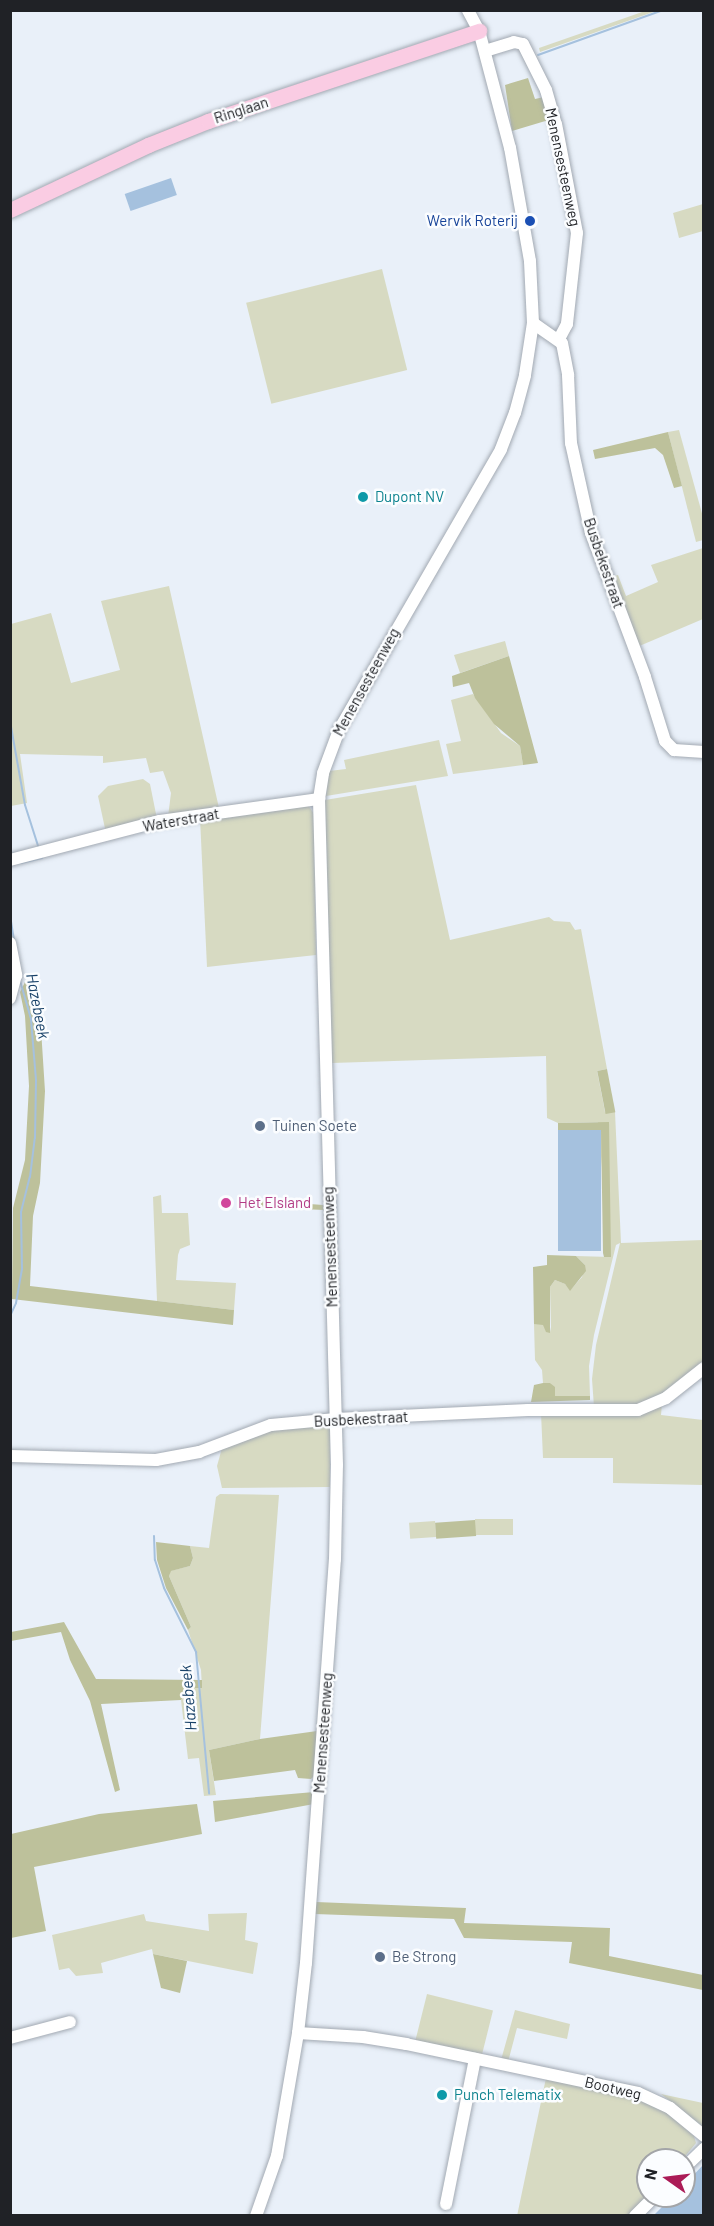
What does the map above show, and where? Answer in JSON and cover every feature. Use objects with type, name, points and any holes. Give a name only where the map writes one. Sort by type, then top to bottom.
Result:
[{"type":"main road","name":"Ringlaan","points":[[10,210],[208,121],[482,41]]},
{"type":"street","points":[[468,10],[482,41]]},
{"type":"street","name":"Menensesteenweg","points":[[256,2216],[277,2156],[298,2033],[310,1912],[335,1559],[336,1419],[319,799],[323,773],[339,730],[501,448],[515,413],[525,375],[532,323],[528,251],[510,148],[482,41],[523,44],[546,90],[556,124],[577,233],[567,324],[559,339]]},
{"type":"street","points":[[532,323],[559,339]]},
{"type":"street","name":"Busbekestraat","points":[[559,339],[562,343],[568,375],[572,442],[591,533],[645,677],[665,741],[674,750],[704,752]]},
{"type":"street","name":"Waterstraat","points":[[10,860],[160,821],[319,799]]},
{"type":"street","points":[[10,943],[16,975],[10,998]]},
{"type":"street","name":"Busbekestraat","points":[[10,1456],[156,1460],[199,1452],[271,1425],[336,1419],[528,1410],[638,1410],[650,1407],[666,1398],[704,1368]]},
{"type":"street","points":[[10,2038],[70,2022]]},
{"type":"street","name":"Bootweg","points":[[298,2033],[363,2037],[638,2093],[670,2108],[704,2136]]},
{"type":"street","points":[[446,2205],[476,2060]]},
{"type":"green space","points":[[645,11],[656,11],[540,52],[539,48]]},
{"type":"green space","points":[[528,78],[535,99],[544,97],[552,119],[512,131],[505,85]]},
{"type":"green space","points":[[703,204],[703,231],[679,238],[673,213]]},
{"type":"green space","points":[[382,269],[407,370],[271,404],[246,303]]},
{"type":"green space","points":[[679,430],[703,517],[703,540],[696,542],[668,432]]},
{"type":"green space","points":[[668,432],[682,486],[674,488],[663,455],[655,448],[595,459],[593,450]]},
{"type":"green space","points":[[703,548],[703,619],[637,647],[611,577],[618,575],[626,596],[658,582],[651,565]]},
{"type":"green space","points":[[169,586],[219,808],[168,817],[171,793],[163,771],[150,773],[146,758],[103,763],[103,756],[20,754],[27,803],[11,806],[11,624],[51,613],[71,683],[120,670],[101,601]]},
{"type":"green space","points":[[505,641],[509,656],[460,673],[454,655]]},
{"type":"green space","points":[[509,656],[538,763],[523,765],[520,746],[494,724],[475,698],[469,683],[453,687],[452,676]]},
{"type":"green space","points":[[473,694],[501,733],[520,746],[523,765],[453,774],[446,744],[461,741],[451,700]]},
{"type":"green space","points":[[439,740],[448,776],[326,796],[329,771],[346,769],[344,760]]},
{"type":"green space","points":[[143,779],[150,784],[157,819],[106,833],[98,796],[108,786]]},
{"type":"green space","points":[[416,785],[450,940],[549,917],[554,921],[570,922],[575,930],[581,929],[607,1069],[597,1071],[605,1112],[615,1112],[621,1243],[703,1240],[703,1363],[651,1404],[594,1407],[592,1379],[596,1345],[620,1243],[616,1245],[594,1335],[589,1366],[590,1396],[555,1396],[550,1383],[543,1383],[542,1370],[535,1360],[534,1324],[543,1324],[550,1332],[550,1287],[555,1280],[565,1284],[570,1290],[582,1277],[585,1265],[576,1256],[610,1257],[598,1122],[558,1123],[547,1118],[546,1056],[332,1063],[325,800]]},
{"type":"green space","points":[[308,805],[314,814],[316,955],[207,967],[200,818]]},
{"type":"green space","points":[[25,982],[32,989],[40,1013],[45,1091],[40,1183],[33,1216],[30,1286],[234,1310],[233,1325],[12,1299],[13,1208],[25,1160],[29,1086],[25,1016],[20,992]]},
{"type":"green space","points":[[607,1069],[615,1112],[606,1114],[597,1071]]},
{"type":"green space","points":[[609,1122],[611,1257],[604,1257],[601,1130],[558,1130],[558,1123]]},
{"type":"green space","points":[[161,1195],[162,1213],[188,1213],[190,1245],[180,1249],[176,1280],[236,1283],[234,1310],[157,1301],[153,1197]]},
{"type":"green space","points":[[256,1200],[323,1205],[324,1210],[257,1207]]},
{"type":"green space","points":[[547,1255],[576,1256],[585,1265],[586,1271],[570,1291],[565,1284],[555,1280],[550,1287],[550,1333],[546,1332],[543,1325],[534,1324],[533,1267],[547,1265]]},
{"type":"green space","points":[[550,1383],[555,1387],[555,1396],[590,1396],[590,1400],[531,1402],[534,1385]]},
{"type":"green space","points":[[662,1404],[661,1415],[703,1420],[703,1485],[613,1483],[613,1458],[543,1458],[541,1413]]},
{"type":"green space","points":[[328,1425],[330,1427],[330,1487],[222,1488],[217,1466],[222,1448],[276,1428]]},
{"type":"green space","points":[[220,1494],[279,1495],[260,1739],[209,1750],[216,1795],[204,1796],[199,1758],[188,1759],[181,1700],[188,1688],[202,1688],[201,1670],[188,1630],[191,1627],[169,1576],[170,1571],[190,1566],[193,1558],[190,1546],[209,1548],[216,1497]]},
{"type":"green space","points":[[475,1519],[513,1519],[513,1535],[475,1535]]},
{"type":"green space","points":[[475,1520],[476,1536],[436,1539],[435,1523]]},
{"type":"green space","points":[[435,1521],[436,1537],[410,1539],[409,1523]]},
{"type":"green space","points":[[156,1542],[190,1546],[193,1558],[190,1566],[171,1571],[169,1576],[191,1627],[188,1630],[166,1588],[157,1560]]},
{"type":"green space","points":[[64,1622],[96,1679],[202,1680],[202,1688],[188,1688],[181,1700],[101,1704],[120,1790],[115,1792],[90,1701],[70,1660],[61,1632],[11,1641],[11,1632]]},
{"type":"green space","points":[[317,1731],[315,1775],[311,1779],[298,1778],[295,1770],[214,1781],[209,1750],[260,1739]]},
{"type":"green space","points":[[314,1792],[314,1804],[215,1822],[213,1801]]},
{"type":"green space","points":[[197,1804],[202,1834],[34,1867],[46,1931],[11,1938],[11,1834],[99,1814]]},
{"type":"green space","points":[[316,1902],[466,1908],[464,1923],[610,1928],[609,1956],[703,1975],[703,1990],[569,1963],[572,1942],[464,1938],[454,1919],[315,1914]]},
{"type":"green space","points":[[247,1913],[245,1940],[258,1943],[253,1974],[153,1954],[152,1949],[101,1963],[103,1973],[76,1976],[69,1968],[59,1970],[52,1935],[144,1914],[146,1921],[209,1931],[208,1914]]},
{"type":"green space","points":[[153,1954],[187,1961],[180,1993],[161,1988]]},
{"type":"green space","points":[[427,1994],[493,2010],[481,2059],[415,2043]]},
{"type":"green space","points":[[515,2010],[570,2024],[567,2039],[517,2028],[508,2062],[501,2060]]},
{"type":"green space","points":[[546,2078],[638,2099],[665,2111],[694,2136],[696,2143],[692,2148],[636,2148],[637,2208],[630,2215],[517,2216]]},
{"type":"green space","points":[[661,2094],[703,2103],[703,2126],[702,2126]]},
{"type":"water","points":[[171,178],[177,195],[131,211],[125,194]]},
{"type":"water","points":[[558,1130],[601,1130],[601,1251],[558,1251]]},
{"type":"water","points":[[703,2165],[703,2215],[654,2215],[661,2208],[696,2208],[696,2172]]},
{"type":"waterway","name":"Hazebeek","points":[[538,55],[663,10]]},
{"type":"waterway","name":"Hazebeek","points":[[10,721],[25,805],[39,849]]},
{"type":"waterway","name":"Hazebeek","points":[[21,863],[42,858]]},
{"type":"waterway","name":"Hazebeek","points":[[10,915],[14,940]]},
{"type":"waterway","name":"Hazebeek","points":[[10,1316],[16,1303],[22,1269],[21,1212],[30,1177],[35,1138],[36,1080],[31,1019],[20,981]]},
{"type":"waterway","name":"Hazebeek","points":[[154,1536],[155,1560],[164,1588],[196,1652],[209,1793]]},
{"type":"place","name":"Wervik Roterij","points":[[530,221]]},
{"type":"place","name":"Dupont NV","points":[[363,497]]},
{"type":"place","name":"Tuinen Soete","points":[[260,1126]]},
{"type":"place","name":"Het Elsland","points":[[226,1203]]},
{"type":"place","name":"Be Strong","points":[[380,1957]]},
{"type":"place","name":"Punch Telematix","points":[[442,2095]]}]
